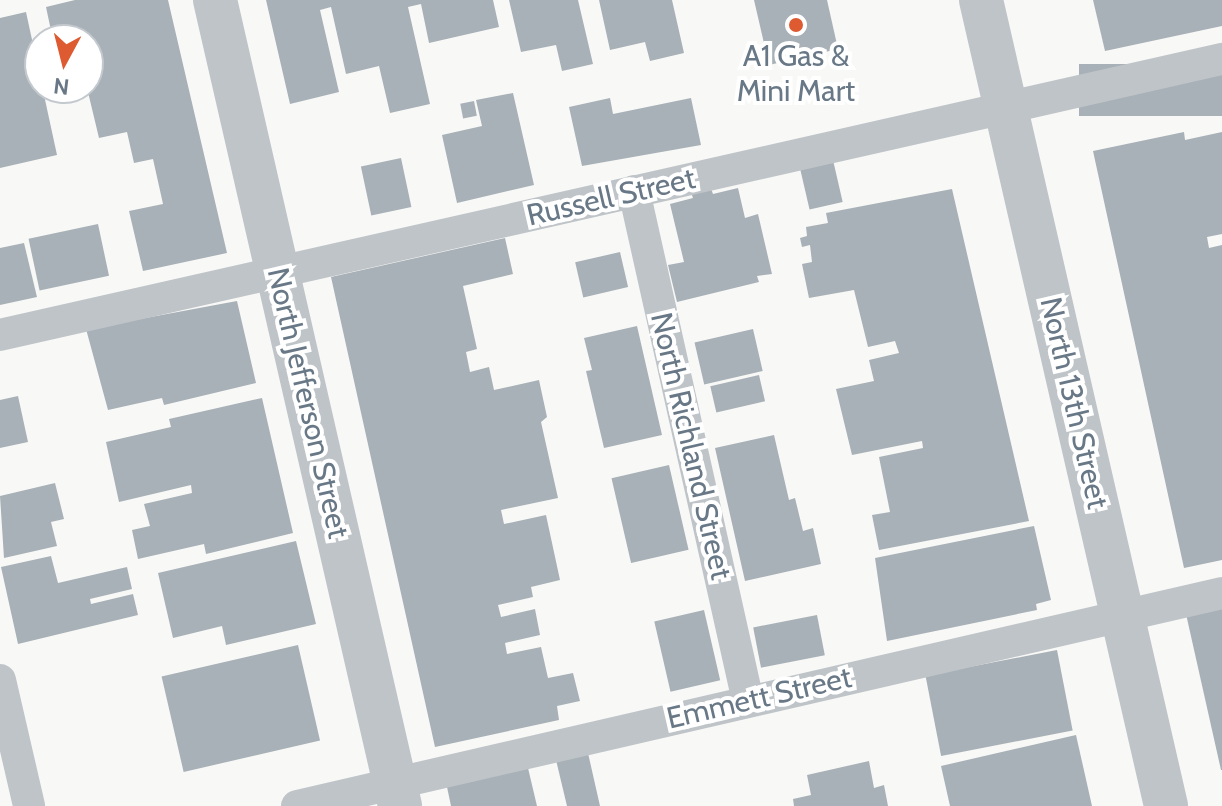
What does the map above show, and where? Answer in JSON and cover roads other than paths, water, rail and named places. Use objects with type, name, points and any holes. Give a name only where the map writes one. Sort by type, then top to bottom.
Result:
[{"type":"street","name":"North Jefferson Street","points":[[215,0],[398,794]]},
{"type":"street","name":"North 13th Street","points":[[981,0],[1166,806]]},
{"type":"lane","name":"Russell Street","points":[[0,335],[1222,59]]},
{"type":"lane","name":"North Richland Street","points":[[634,191],[748,701]]},
{"type":"lane","name":"Emmett Street","points":[[297,806],[398,794],[748,701],[1222,593]]},
{"type":"lane","points":[[0,680],[29,806]]},
{"type":"place","name":"A1 Gas & Mini Mart","points":[[796,25]]}]
